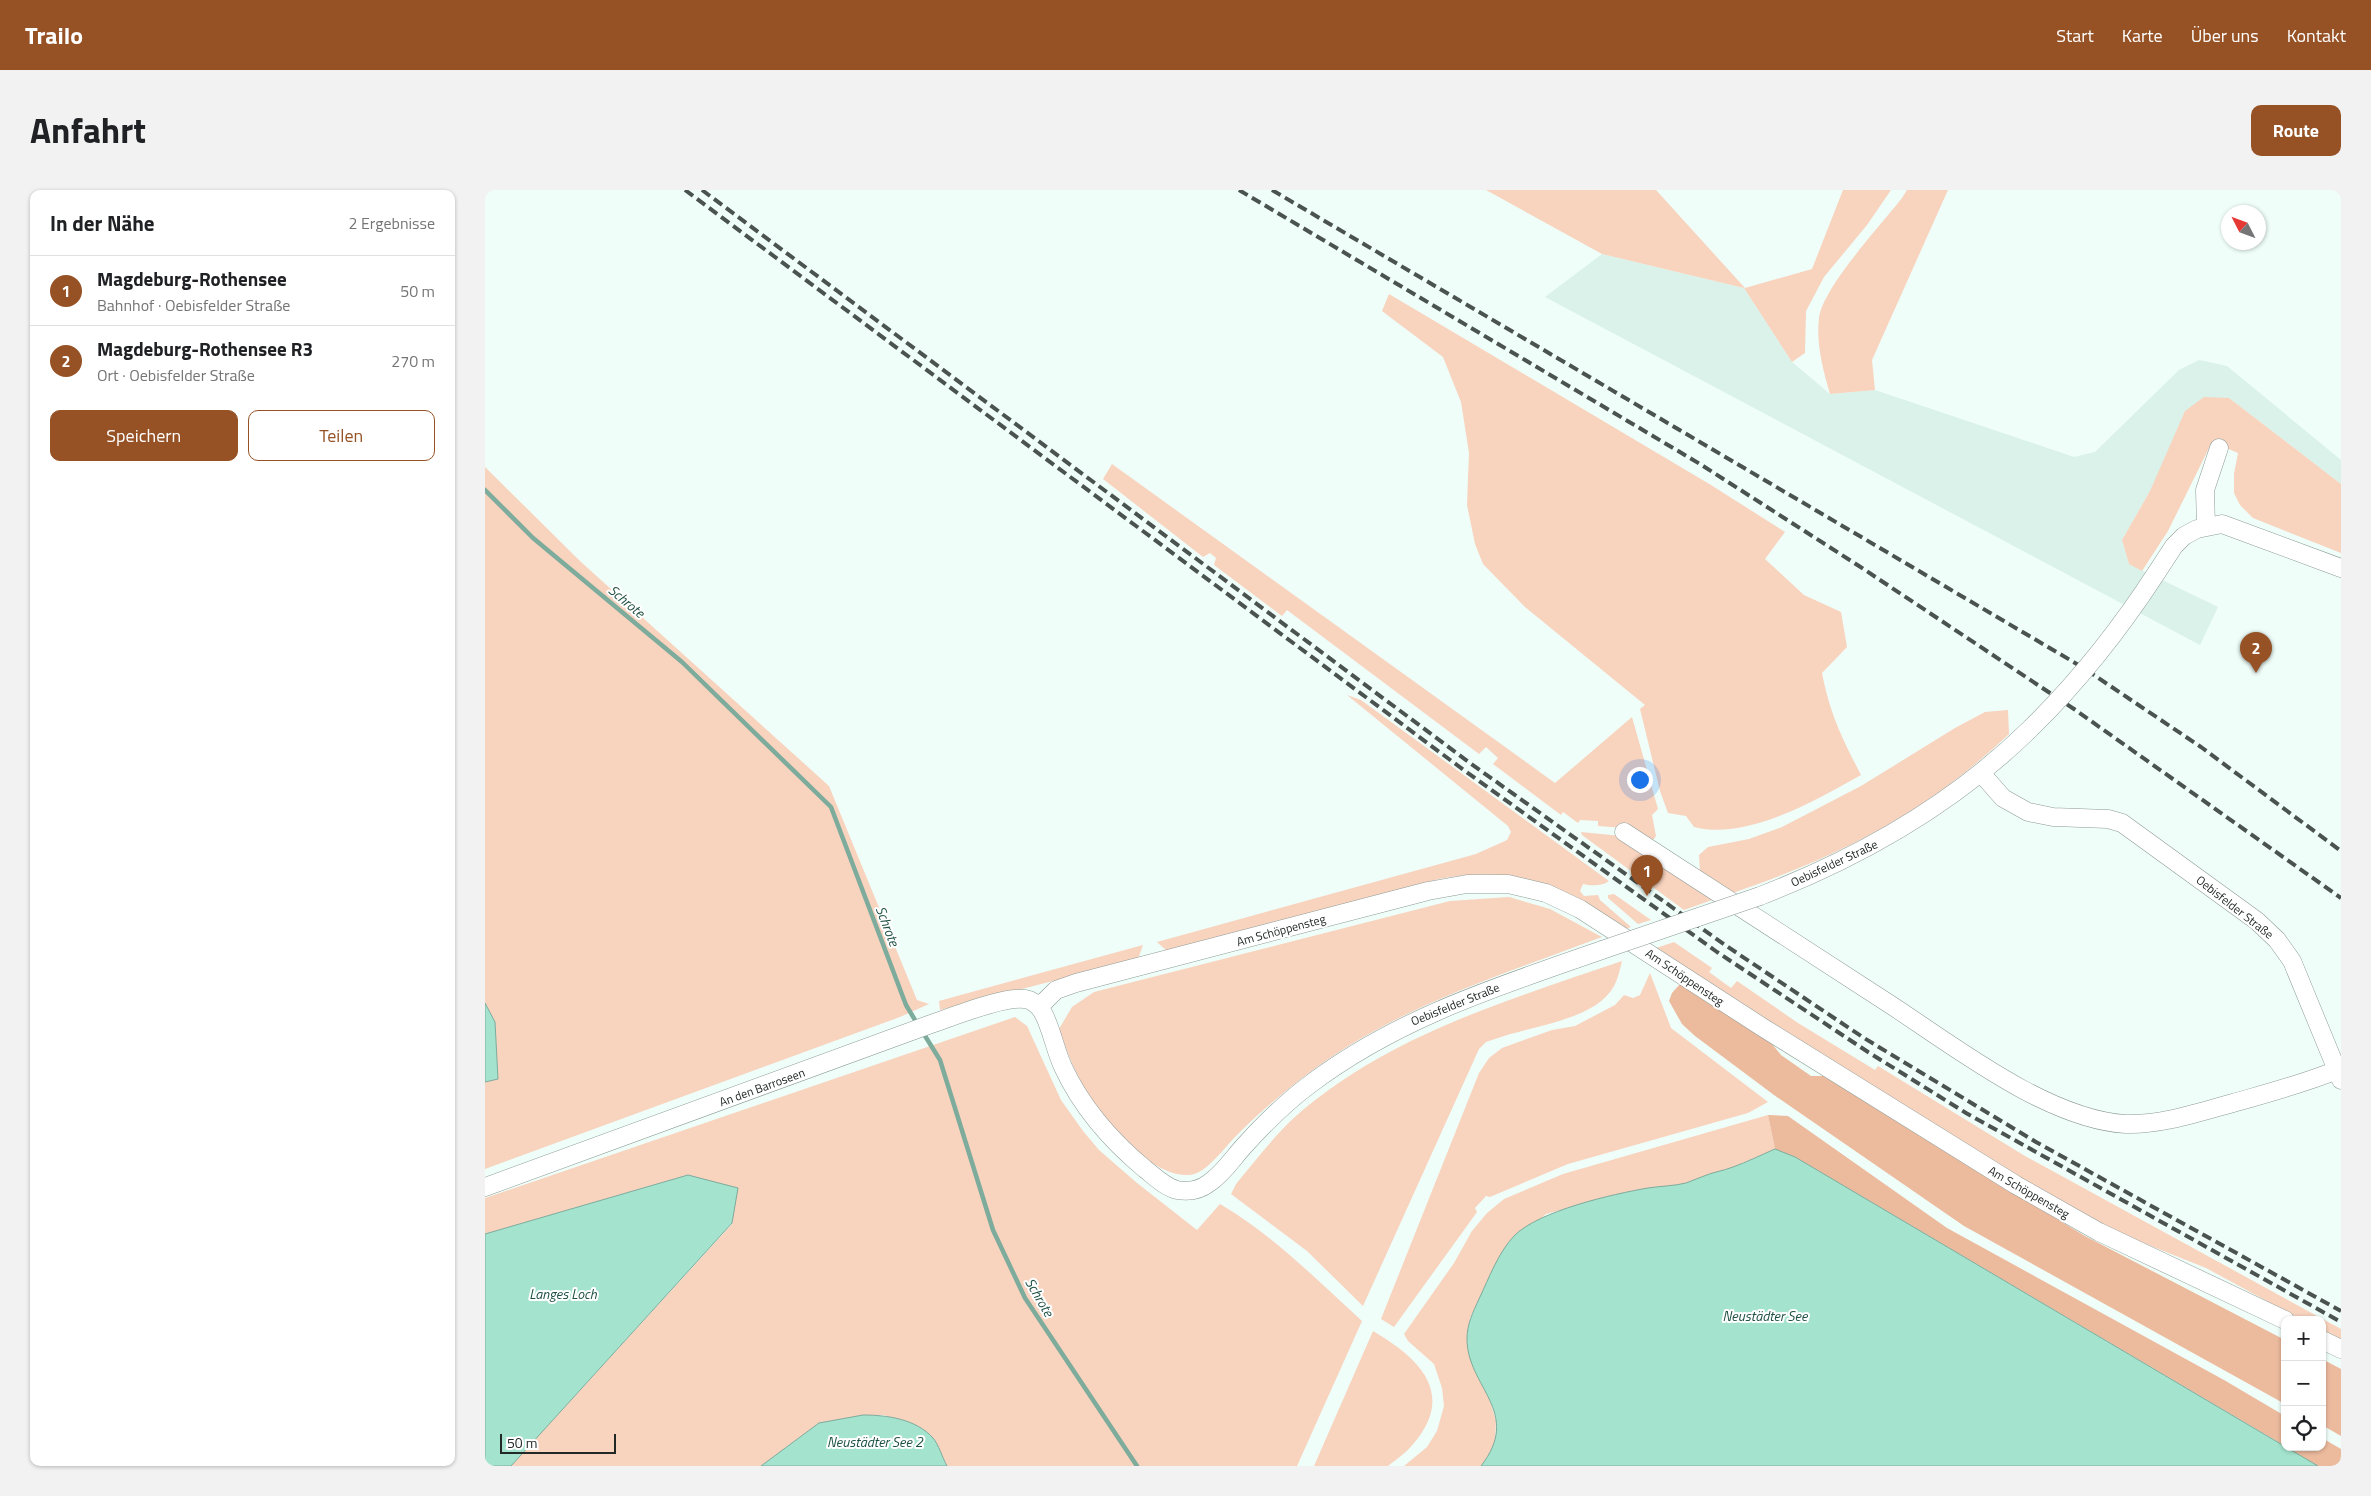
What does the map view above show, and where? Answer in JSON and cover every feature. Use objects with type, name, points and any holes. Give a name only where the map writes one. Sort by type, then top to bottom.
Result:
[{"type":"street","points":[[2206,526],[2205,490],[2219,448]]},
{"type":"street","name":"Oebisfelder Straße","points":[[1039,1007],[1044,1015],[1068,1078],[1094,1119],[1126,1152],[1161,1181],[1175,1189],[1193,1190],[1217,1178],[1256,1132],[1292,1098],[1338,1064],[1377,1040],[1434,1011],[1474,995],[1760,896],[1818,873],[1878,843],[1931,810],[1981,773],[2031,728],[2090,666],[2129,615],[2174,546],[2184,536],[2206,526],[2222,524],[2341,568]]},
{"type":"street","name":"Oebisfelder Straße","points":[[1981,773],[2003,798],[2028,812],[2053,817],[2108,818],[2122,823],[2257,921],[2277,940],[2292,961],[2339,1075]]},
{"type":"street","points":[[1624,832],[1939,1037],[2031,1093],[2070,1112],[2125,1124],[2155,1122],[2339,1075]]},
{"type":"street","name":"Am Schöppensteg","points":[[1039,1007],[1056,990],[1076,983],[1428,891],[1477,884],[1508,884],[1533,889],[1564,901],[1601,920],[1754,1022],[2016,1186],[2099,1232],[2281,1318]]},
{"type":"street","name":"An den Barroseen","points":[[485,1187],[931,1024],[1015,999],[1026,1000],[1039,1007]]},
{"type":"street","points":[[2326,1342],[2341,1350]]},
{"type":"shaded area","points":[[1486,190],[1656,190],[1745,288],[1812,269],[1843,190],[1891,190],[1867,225],[1824,277],[1806,311],[1805,353],[1792,362],[1744,288],[1602,254]]},
{"type":"shaded area","points":[[1907,190],[1948,190],[1872,360],[1875,390],[1830,394],[1818,338],[1819,318],[1823,305],[1841,274]]},
{"type":"shaded area","points":[[1602,254],[1744,288],[1792,362],[1830,394],[1875,390],[2074,457],[2095,452],[2179,370],[2199,360],[2227,366],[2341,460],[2341,484],[2229,398],[2150,491],[2122,540],[2129,564],[2218,607],[2200,645],[1545,297]]},
{"type":"shaded area","points":[[1389,294],[1711,485],[1785,532],[1765,559],[1804,595],[1841,612],[1847,647],[1822,673],[1837,726],[1861,775],[1781,816],[1736,828],[1715,830],[1694,827],[1686,816],[1668,813],[1660,791],[1640,709],[1645,705],[1525,607],[1483,564],[1475,544],[1467,505],[1469,453],[1461,402],[1443,357],[1382,311]]},
{"type":"shaded area","points":[[2204,397],[2229,398],[2341,484],[2341,553],[2253,518],[2240,505],[2234,493],[2234,474],[2238,453],[2212,442],[2168,531],[2142,571],[2129,564],[2122,540],[2150,491],[2185,411]]},
{"type":"shaded area","points":[[1112,464],[1555,783],[1632,717],[1658,809],[1652,815],[1656,836],[1654,839],[1647,841],[1625,828],[1598,826],[1598,821],[1580,820],[1578,823],[1563,812],[1561,815],[1493,764],[1498,758],[1486,747],[1479,754],[1287,610],[1282,616],[1214,565],[1216,558],[1210,553],[1203,557],[1103,479]]},
{"type":"shaded area","points":[[485,467],[581,562],[829,786],[917,1000],[929,1004],[900,1017],[485,1169],[485,1082],[498,1078],[495,1022],[485,1003]]},
{"type":"shaded area","points":[[1347,695],[1361,700],[1609,881],[1597,885],[1583,884],[1580,891],[1584,896],[1598,895],[1600,900],[1631,927],[1625,929],[1582,900],[1538,882],[1515,877],[1466,875],[1439,879],[1168,952],[1157,942],[1476,854],[1507,840],[1511,832],[1508,826]]},
{"type":"shaded area","points":[[2008,710],[2009,734],[1945,788],[1877,831],[1805,865],[1727,895],[1700,872],[1699,855],[1708,847],[1749,839],[1782,827],[1861,786],[1955,728],[1985,712]]},
{"type":"shaded area","points":[[1581,832],[1621,836],[1715,899],[1684,910],[1582,835]]},
{"type":"shaded area","points":[[1614,894],[1651,920],[1638,924],[1608,898],[1608,895]]},
{"type":"shaded area","points":[[1509,897],[1550,909],[1602,937],[1446,996],[1372,1032],[1337,1053],[1293,1085],[1236,1136],[1217,1157],[1195,1174],[1173,1173],[1157,1166],[1126,1141],[1099,1110],[1081,1082],[1059,1029],[1072,1007],[1094,992],[1450,901]]},
{"type":"shaded area","points":[[1674,942],[1712,968],[1709,972],[1731,988],[1737,981],[1798,1023],[1875,1070],[1878,1066],[2025,1156],[2317,1316],[2295,1316],[2206,1268],[2121,1234],[2013,1174],[1866,1086],[1790,1034],[1653,949]]},
{"type":"shaded area","points":[[1143,945],[1138,959],[940,1010],[939,1001]]},
{"type":"shaded area","points":[[1622,961],[1614,986],[1605,998],[1592,1007],[1560,1021],[1486,1042],[1479,1049],[1363,1306],[1307,1251],[1231,1194],[1236,1184],[1296,1116],[1332,1088],[1370,1063],[1451,1023],[1493,1006]]},
{"type":"shaded area","points":[[1650,973],[1671,1028],[1768,1102],[1748,1113],[1568,1164],[1490,1197],[1486,1196],[1475,1208],[1477,1212],[1394,1327],[1381,1319],[1479,1073],[1489,1058],[1502,1048],[1552,1030],[1575,1026],[1615,1005],[1624,995],[1633,998],[1640,995]]},
{"type":"shaded area","points":[[1680,984],[1772,1044],[1781,1055],[1811,1076],[1823,1076],[2085,1236],[2281,1338],[2281,1402],[1964,1226],[1774,1095],[1695,1036],[1682,1024],[1669,1001],[1672,993]]},
{"type":"shaded area","points":[[1015,1017],[1027,1026],[1061,1100],[1099,1150],[1137,1183],[1197,1230],[1220,1204],[1239,1216],[1294,1259],[1362,1321],[1297,1466],[947,1466],[934,1439],[884,1415],[863,1415],[819,1423],[761,1466],[511,1466],[732,1224],[688,1175],[485,1234],[485,1198]]},
{"type":"shaded area","points":[[1768,1115],[1775,1149],[1731,1168],[1684,1184],[1636,1190],[1546,1214],[1501,1256],[1470,1318],[1467,1340],[1472,1361],[1490,1401],[1496,1421],[1495,1442],[1489,1456],[1481,1466],[1404,1466],[1427,1447],[1437,1431],[1444,1406],[1442,1388],[1434,1364],[1408,1341],[1404,1334],[1454,1263],[1472,1231],[1487,1213],[1504,1199],[1563,1174]]},
{"type":"shaded area","points":[[1768,1115],[1788,1116],[1947,1228],[2224,1380],[2281,1414],[2281,1444],[1795,1157],[1775,1149]]},
{"type":"shaded area","points":[[2326,1321],[2341,1329],[2341,1340],[2326,1332]]},
{"type":"shaded area","points":[[1373,1331],[1404,1352],[1417,1364],[1426,1378],[1432,1392],[1432,1408],[1426,1425],[1414,1443],[1388,1466],[1314,1466]]},
{"type":"shaded area","points":[[2326,1361],[2341,1369],[2341,1436],[2326,1427]]},
{"type":"shaded area","points":[[2326,1440],[2341,1449],[2341,1466],[2318,1466],[2293,1451],[2326,1451]]},
{"type":"water","points":[[485,1003],[495,1022],[498,1079],[485,1082]]},
{"type":"water","name":"Neustädter See","points":[[1775,1149],[1795,1157],[2281,1444],[2281,1451],[2293,1451],[2318,1466],[1481,1466],[1492,1447],[1497,1430],[1490,1400],[1469,1356],[1467,1334],[1469,1323],[1490,1274],[1508,1243],[1525,1227],[1558,1211],[1597,1199],[1633,1191],[1686,1183],[1738,1165]]},
{"type":"water","name":"Langes Loch","points":[[688,1175],[738,1188],[732,1223],[511,1466],[485,1466],[485,1234]]},
{"type":"water","name":"Neustädter See 2","points":[[863,1415],[901,1419],[918,1426],[933,1438],[947,1466],[761,1466],[819,1423]]},
{"type":"waterway","name":"Schrote","points":[[485,490],[533,538],[682,662],[831,807],[906,1005],[918,1025]]},
{"type":"waterway","name":"Schrote","points":[[922,1031],[940,1060],[993,1230],[1025,1298],[1137,1466]]},
{"type":"railway","points":[[685,190],[1465,771],[1717,952],[1868,1052],[1966,1113],[2341,1322]]},
{"type":"railway","points":[[702,190],[1470,763],[1725,945],[1864,1038],[2036,1142],[2341,1311]]},
{"type":"railway","points":[[1239,190],[1700,464],[1859,566],[2074,709],[2341,898]]},
{"type":"railway","points":[[1272,190],[2082,667],[2201,747],[2341,851]]},
{"type":"place","name":"Magdeburg-Rothensee R3","points":[[2256,673]]},
{"type":"place","name":"Magdeburg-Rothensee","points":[[1647,896]]}]
